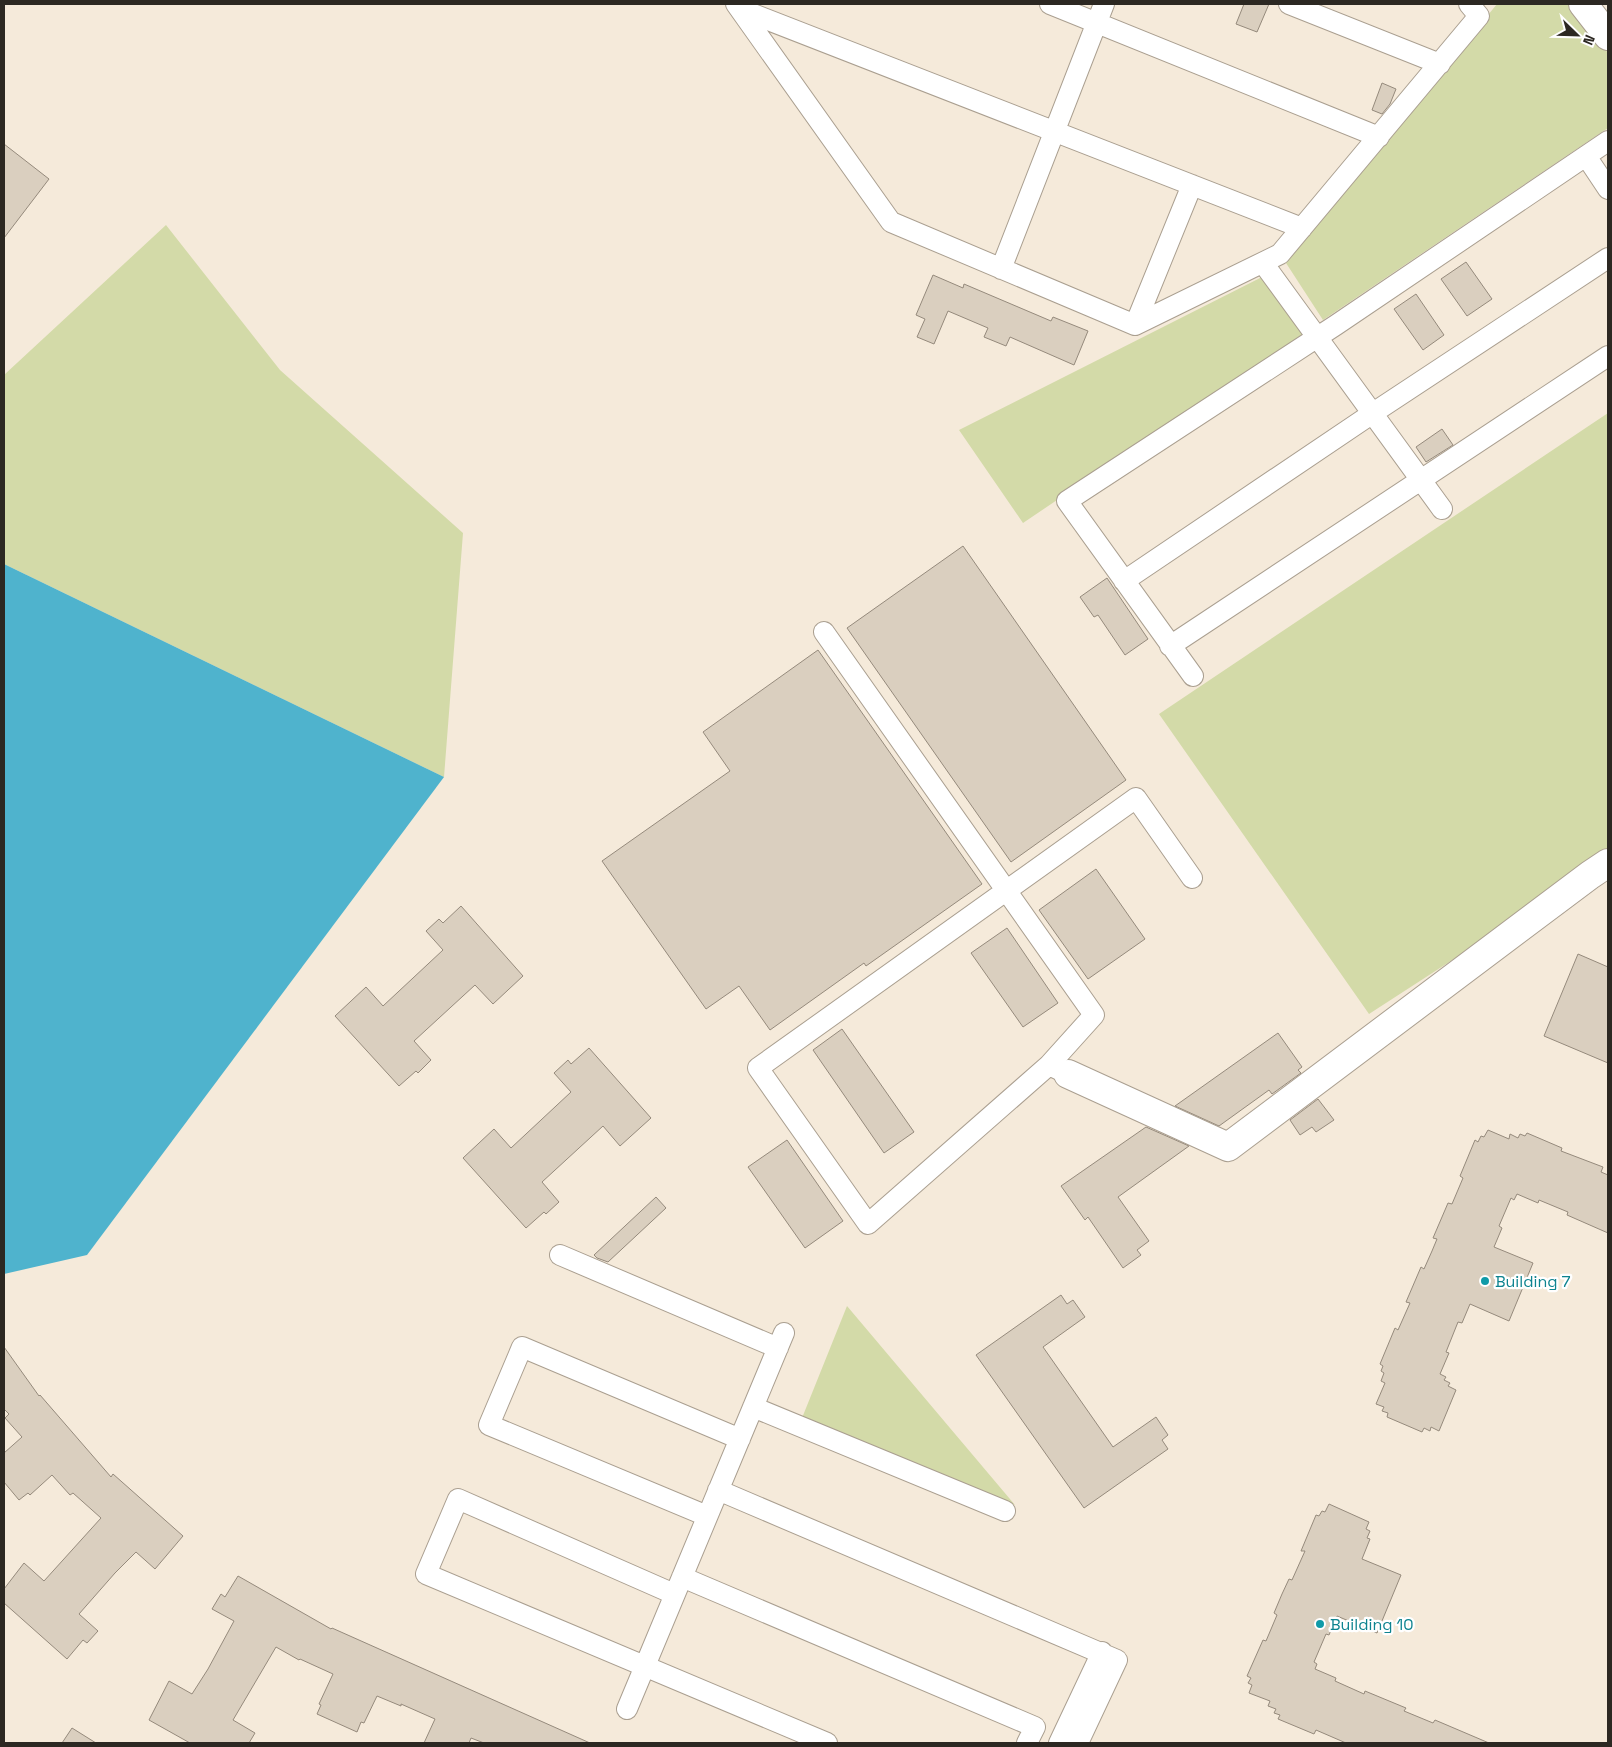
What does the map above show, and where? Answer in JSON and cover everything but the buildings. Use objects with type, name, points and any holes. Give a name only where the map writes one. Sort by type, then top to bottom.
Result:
[{"type":"street","points":[[1050,4],[1378,136]]},
{"type":"street","points":[[1001,268],[1104,4]]},
{"type":"street","points":[[1289,4],[1440,64]]},
{"type":"street","points":[[738,6],[891,222],[1135,326],[1280,254],[1479,16],[1469,4]]},
{"type":"street","points":[[1583,4],[1608,36]]},
{"type":"street","points":[[738,6],[1054,132],[1302,228]]},
{"type":"street","points":[[1193,676],[1067,501],[1318,337],[1608,141]]},
{"type":"street","points":[[1586,156],[1608,189]]},
{"type":"street","points":[[1135,326],[1192,186]]},
{"type":"street","points":[[1124,580],[1608,258]]},
{"type":"street","points":[[1263,262],[1442,509]]},
{"type":"street","points":[[1170,646],[1608,356]]},
{"type":"street","points":[[824,632],[1006,890],[1094,1015],[1058,1070],[868,1224],[758,1068],[1006,890],[1136,798],[1192,878]]},
{"type":"street","points":[[1058,1070],[1228,1147],[1608,862]]},
{"type":"street","points":[[560,1255],[781,1340],[626,1709]]},
{"type":"street","points":[[707,1516],[489,1424],[522,1347],[740,1439]]},
{"type":"street","points":[[753,1407],[1005,1511]]},
{"type":"street","points":[[718,1490],[1118,1660],[1078,1743]]},
{"type":"street","points":[[827,1743],[426,1574],[458,1499],[1035,1726],[1027,1743]]},
{"type":"street","points":[[1059,1743],[1102,1652]]},
{"type":"green space","points":[[1497,4],[1571,4],[1608,53],[1608,128],[1323,320],[1286,263]]},
{"type":"green space","points":[[166,225],[280,370],[463,533],[444,777],[4,564],[4,375]]},
{"type":"green space","points":[[1264,276],[1303,334],[1023,523],[959,430]]},
{"type":"green space","points":[[1608,413],[1608,859],[1369,1014],[1159,714]]},
{"type":"green space","points":[[847,1306],[1015,1505],[802,1418]]},
{"type":"water","points":[[4,564],[444,777],[87,1255],[4,1274]]},
{"type":"place","name":"Building 7","points":[[1485,1281]]},
{"type":"place","name":"Building 10","points":[[1320,1624]]}]
